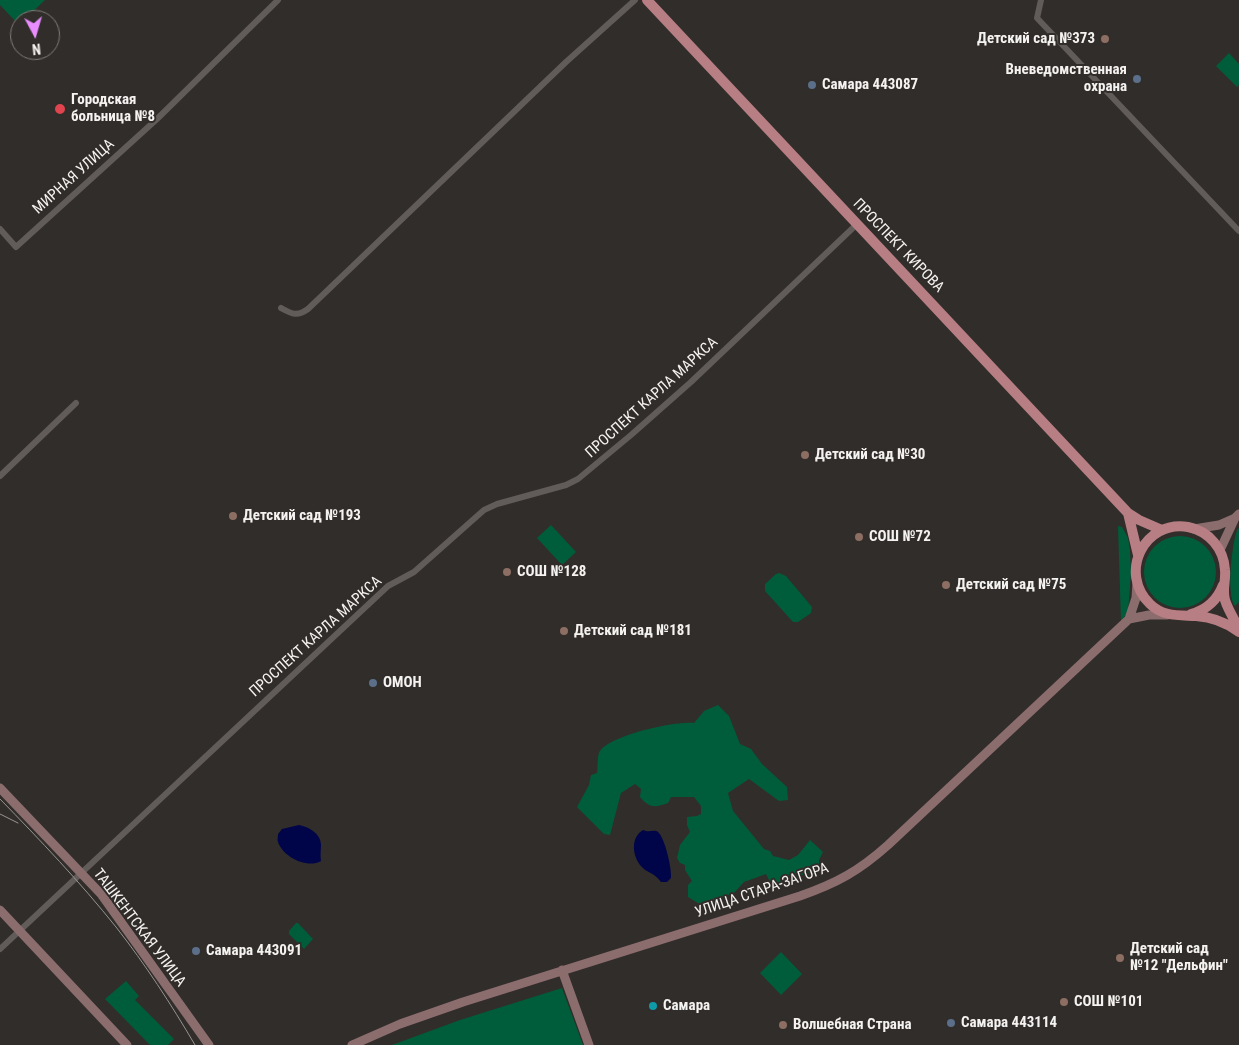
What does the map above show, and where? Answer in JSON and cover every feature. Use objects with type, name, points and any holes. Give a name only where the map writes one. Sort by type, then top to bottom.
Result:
[{"type":"main road","name":"ПРОСПЕКТ КИРОВА","points":[[647,0],[1128,513]]},
{"type":"main road","points":[[1128,513],[1162,530]]},
{"type":"main road","points":[[1128,513],[1138,555]]},
{"type":"main road","points":[[1129,620],[1136,598],[1136,573],[1140,548],[1162,530],[1181,527],[1194,529],[1209,528],[1237,516]]},
{"type":"main road","points":[[1220,550],[1237,516]]},
{"type":"main road","points":[[1185,616],[1199,612],[1217,598],[1223,584],[1225,570],[1220,550],[1209,538],[1194,529]]},
{"type":"main road","points":[[1137,583],[1149,604],[1167,615]]},
{"type":"main road","points":[[1223,584],[1225,600],[1239,628]]},
{"type":"main road","points":[[1129,620],[1149,615],[1198,616],[1223,622],[1239,632]]},
{"type":"main road","name":"УЛИЦА СТАРА-ЗАГОРА","points":[[352,1045],[400,1024],[462,1002],[800,896],[857,871],[888,845],[1129,620]]},
{"type":"main road","name":"ТАШКЕНТСКАЯ УЛИЦА","points":[[0,788],[100,894],[209,1045]]},
{"type":"main road","points":[[0,910],[127,1045]]},
{"type":"main road","points":[[562,970],[589,1045]]},
{"type":"street","name":"МИРНАЯ УЛИЦА","points":[[0,230],[16,247],[158,119],[278,0]]},
{"type":"street","points":[[281,308],[291,314],[301,314],[308,309],[566,62],[635,0]]},
{"type":"street","points":[[1041,0],[1037,18],[1239,231]]},
{"type":"street","name":"ПРОСПЕКТ КАРЛА МАРКСА","points":[[0,949],[388,586],[414,572],[484,510],[504,502],[566,486],[578,479],[691,382],[856,224]]},
{"type":"street","points":[[0,476],[76,403]]},
{"type":"green space","points":[[0,0],[45,0],[34,10],[10,10],[10,16],[0,5]]},
{"type":"green space","points":[[1229,53],[1239,64],[1239,85],[1237,87],[1216,66]]},
{"type":"green space","points":[[551,525],[576,552],[562,565],[537,538]]},
{"type":"green space","points":[[1118,526],[1122,527],[1128,538],[1131,573],[1128,612],[1121,621]]},
{"type":"green space","points":[[1238,528],[1239,602],[1235,606],[1232,600],[1230,580],[1234,544]]},
{"type":"green space","points":[[1180,536],[1200,542],[1210,552],[1216,572],[1210,592],[1200,602],[1180,608],[1160,602],[1150,592],[1144,572],[1150,552],[1160,542]]},
{"type":"green space","points":[[779,573],[786,576],[812,607],[811,613],[798,622],[793,622],[765,591],[765,584]]},
{"type":"green space","points":[[718,705],[729,716],[740,744],[751,749],[762,764],[787,787],[788,800],[779,801],[749,779],[728,793],[733,811],[764,849],[770,851],[773,856],[789,860],[798,855],[810,840],[823,852],[819,860],[819,869],[772,886],[766,874],[744,882],[734,893],[717,899],[716,904],[706,908],[688,897],[688,885],[692,881],[685,870],[685,865],[680,863],[677,858],[680,845],[690,832],[687,825],[687,817],[701,814],[701,806],[694,797],[671,797],[668,803],[652,806],[640,797],[641,789],[635,784],[621,793],[610,835],[604,834],[577,807],[589,785],[591,775],[597,773],[598,755],[604,747],[627,735],[642,730],[673,724],[694,723],[704,711]]},
{"type":"green space","points":[[296,923],[313,939],[304,949],[289,934],[289,931]]},
{"type":"green space","points":[[781,952],[802,974],[781,995],[760,973]]},
{"type":"green space","points":[[126,981],[139,996],[135,1000],[174,1039],[168,1045],[150,1045],[105,999]]},
{"type":"green space","points":[[562,988],[583,1045],[392,1045],[460,1020]]},
{"type":"shaded area","points":[[299,825],[307,827],[319,837],[321,861],[309,864],[296,860],[290,857],[281,847],[278,841],[278,834],[282,829]]},
{"type":"shaded area","points":[[643,830],[656,831],[661,835],[668,854],[671,874],[671,878],[667,882],[661,882],[656,876],[642,868],[637,861],[634,846],[636,837]]},
{"type":"tram line","points":[[0,799],[60,862],[116,927],[177,1014],[195,1045]]},
{"type":"tram line","points":[[0,814],[18,823]]},
{"type":"place","name":"Детский сад №373","points":[[1105,39]]},
{"type":"place","name":"Вневедомственная охрана","points":[[1137,79]]},
{"type":"place","name":"Самара 443087","points":[[812,85]]},
{"type":"place","name":"Городская больница №8","points":[[60,109]]},
{"type":"place","name":"Детский сад №30","points":[[805,455]]},
{"type":"place","name":"Детский сад №193","points":[[233,516]]},
{"type":"place","name":"СОШ №72","points":[[859,537]]},
{"type":"place","name":"СОШ №128","points":[[507,572]]},
{"type":"place","name":"Детский сад №75","points":[[946,585]]},
{"type":"place","name":"Детский сад №181","points":[[564,631]]},
{"type":"place","name":"ОМОН","points":[[373,683]]},
{"type":"place","name":"Самара 443091","points":[[196,951]]},
{"type":"place","name":"Детский сад №12 \"Дельфин\"","points":[[1120,958]]},
{"type":"place","name":"СОШ №101","points":[[1064,1002]]},
{"type":"place","name":"Самара","points":[[653,1006]]},
{"type":"place","name":"Самара 443114","points":[[951,1023]]},
{"type":"place","name":"Волшебная Страна","points":[[783,1025]]}]
